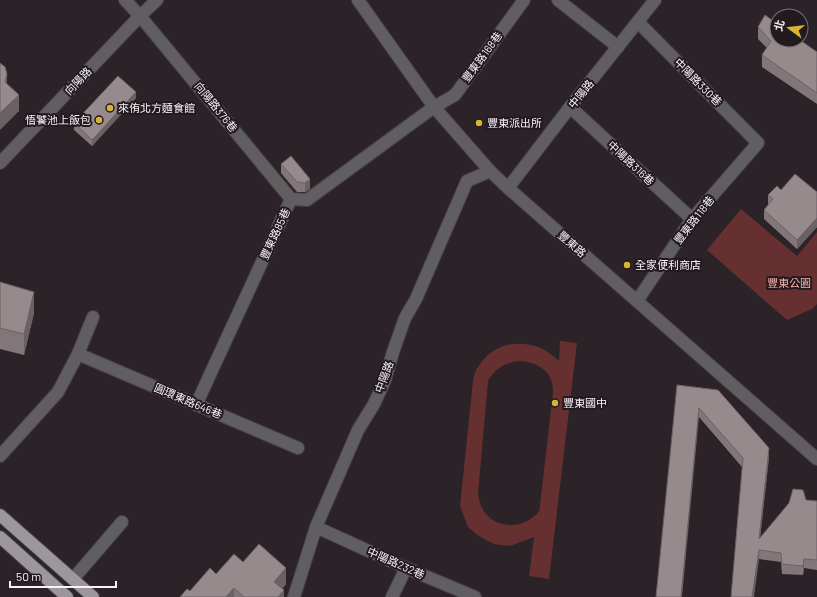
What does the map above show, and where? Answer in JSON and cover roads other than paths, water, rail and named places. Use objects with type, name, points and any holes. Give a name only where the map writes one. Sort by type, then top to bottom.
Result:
[{"type":"main road","points":[[0,514],[93,597]]},
{"type":"main road","points":[[0,537],[68,597]]},
{"type":"street","name":"向陽路376巷","points":[[126,0],[291,199]]},
{"type":"street","name":"向陽路","points":[[0,163],[157,0]]},
{"type":"street","name":"豐東路","points":[[358,0],[434,107],[490,171],[817,459]]},
{"type":"street","name":"豐東路168巷","points":[[434,107],[455,95],[524,0]]},
{"type":"street","points":[[558,0],[618,47]]},
{"type":"street","name":"中陽路","points":[[508,188],[655,0]]},
{"type":"street","name":"中陽路330巷","points":[[638,22],[758,143]]},
{"type":"street","name":"豐東路85巷","points":[[196,405],[291,199],[307,200],[434,107]]},
{"type":"street","name":"中陽路316巷","points":[[570,107],[692,219]]},
{"type":"street","name":"豐東路118巷","points":[[637,301],[692,219],[758,143]]},
{"type":"street","name":"中陽路","points":[[294,597],[316,527],[358,430],[374,404],[385,380],[405,318],[416,299],[467,181],[490,171]]},
{"type":"street","points":[[0,456],[58,392],[78,354],[93,317]]},
{"type":"street","name":"圓環東路646巷","points":[[78,354],[298,448]]},
{"type":"street","points":[[73,579],[122,522]]},
{"type":"street","name":"中陽路232巷","points":[[316,527],[406,568],[475,597]]},
{"type":"street","points":[[392,597],[406,568]]},
{"type":"place","name":"來侑北方麵食館","points":[[110,108]]},
{"type":"place","name":"悟饕池上飯包","points":[[99,120]]},
{"type":"place","name":"豐東派出所","points":[[479,123]]},
{"type":"place","name":"全家便利商店","points":[[627,265]]},
{"type":"place","name":"豐東國中","points":[[555,403]]},
{"type":"park label","name":"豐東公園","points":[[789,283]]}]
